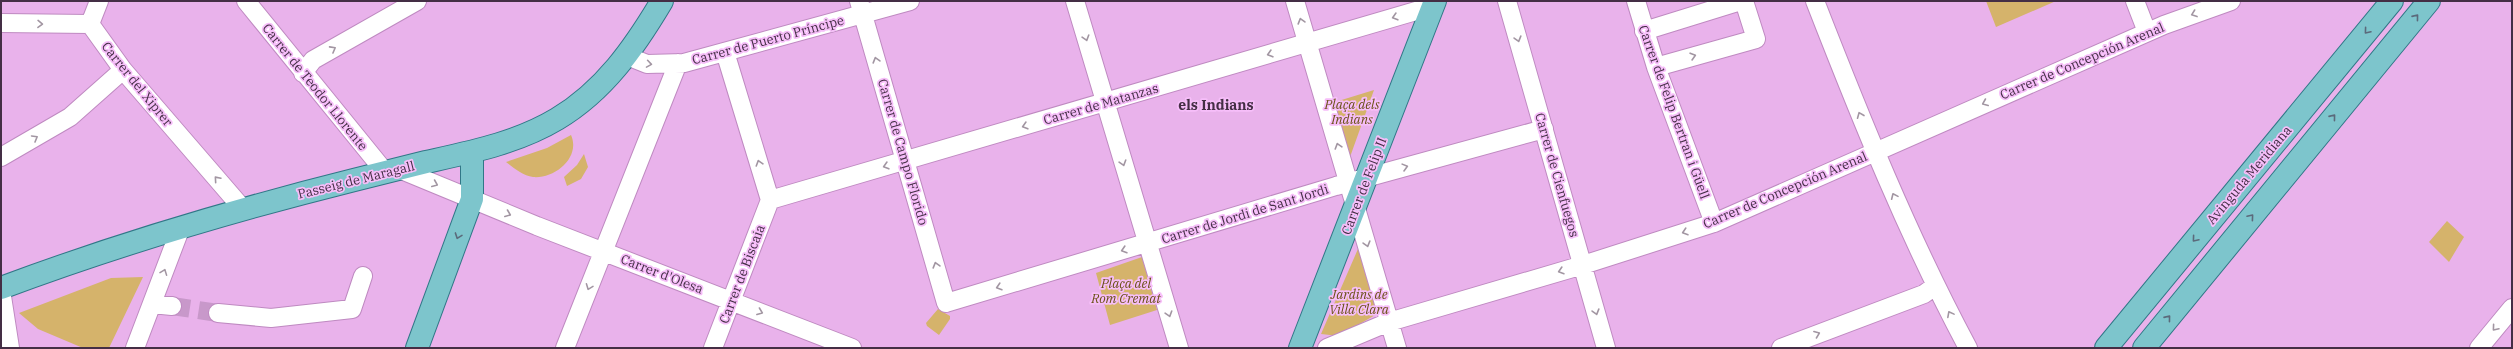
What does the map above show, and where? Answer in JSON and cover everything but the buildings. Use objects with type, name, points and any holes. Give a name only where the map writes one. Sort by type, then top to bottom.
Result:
[{"type":"main road","name":"Passeig de Maragall","points":[[1,289],[80,259],[181,227],[243,209],[392,170],[472,152],[517,138],[557,119],[588,97],[627,56],[662,1]]},
{"type":"main road","name":"Avinguda Meridiana","points":[[2106,348],[2392,1]]},
{"type":"main road","points":[[2144,348],[2429,1]]},
{"type":"main road","name":"Carrer de Felip II","points":[[1300,348],[1356,207],[1358,180],[1434,4]]},
{"type":"main road","points":[[417,348],[472,199],[472,152]]},
{"type":"street","points":[[1,23],[90,24],[99,1]]},
{"type":"street","name":"Carrer de Teodor Llorente","points":[[246,1],[303,73],[392,170]]},
{"type":"street","points":[[303,73],[313,60],[418,1]]},
{"type":"street","name":"Carrer de Puerto Príncipe","points":[[627,56],[647,64],[678,63],[725,52],[861,7],[910,1]]},
{"type":"street","points":[[1075,1],[1180,348]]},
{"type":"street","points":[[1295,1],[1308,43],[1358,180]]},
{"type":"street","name":"Carrer de Cienfuegos","points":[[1507,1],[1606,348]]},
{"type":"street","name":"Carrer de Felip Bertran i Güell","points":[[1636,1],[1656,67],[1714,223]]},
{"type":"street","points":[[1644,31],[1742,1],[1756,39],[1656,67]]},
{"type":"street","points":[[1815,1],[1874,152],[1935,286],[1968,348]]},
{"type":"street","points":[[2135,1],[2147,32]]},
{"type":"street","name":"Carrer de Concepción Arenal","points":[[1327,348],[1389,322],[1583,265],[1714,223],[2147,32],[2231,1]]},
{"type":"street","name":"Carrer de Matanzas","points":[[770,200],[1308,43],[1434,4]]},
{"type":"street","name":"Carrer de Campo Florido","points":[[861,7],[946,303]]},
{"type":"street","name":"Carrer del Xiprer","points":[[90,24],[123,70],[243,209]]},
{"type":"street","points":[[725,52],[770,200]]},
{"type":"street","points":[[565,348],[678,63]]},
{"type":"street","points":[[1,157],[70,118],[123,70]]},
{"type":"street","name":"Carrer de Jordi de Sant Jordi","points":[[946,303],[1358,180],[1544,129]]},
{"type":"street","name":"Carrer d'Olesa","points":[[392,170],[472,199],[852,348]]},
{"type":"street","name":"Carrer de Biscaia","points":[[713,348],[770,200]]},
{"type":"street","points":[[1356,207],[1397,348]]},
{"type":"street","points":[[135,348],[181,227]]},
{"type":"street","points":[[218,313],[271,318],[352,309],[362,276]]},
{"type":"street","points":[[1781,348],[1924,294],[1935,286]]},
{"type":"street","points":[[1,289],[10,348]]},
{"type":"street","points":[[152,304],[172,306]]},
{"type":"street","points":[[2479,348],[2512,308]]},
{"type":"green space","points":[[1986,1],[2056,1],[1996,27]]},
{"type":"green space","name":"Plaça dels Indians","points":[[1374,90],[1350,157],[1335,102]]},
{"type":"green space","points":[[571,135],[573,143],[569,158],[564,165],[550,174],[541,177],[529,176],[506,162],[547,148]]},
{"type":"green space","points":[[584,154],[588,167],[581,179],[567,186],[564,177],[577,165]]},
{"type":"green space","points":[[2447,221],[2464,237],[2449,262],[2429,242]]},
{"type":"green space","name":"Jardins de Villa Clara","points":[[1361,242],[1382,311],[1339,336],[1321,334]]},
{"type":"green space","name":"Plaça del Rom Cremat","points":[[1142,257],[1157,310],[1110,325],[1096,273]]},
{"type":"green space","points":[[143,277],[109,348],[83,348],[38,329],[19,313],[111,278]]},
{"type":"green space","points":[[938,309],[950,316],[950,319],[939,335],[927,326],[926,323]]},
{"type":"tunnel","points":[[172,306],[218,313]]},
{"type":"district","name":"els Indians","points":[[1216,105]]}]
